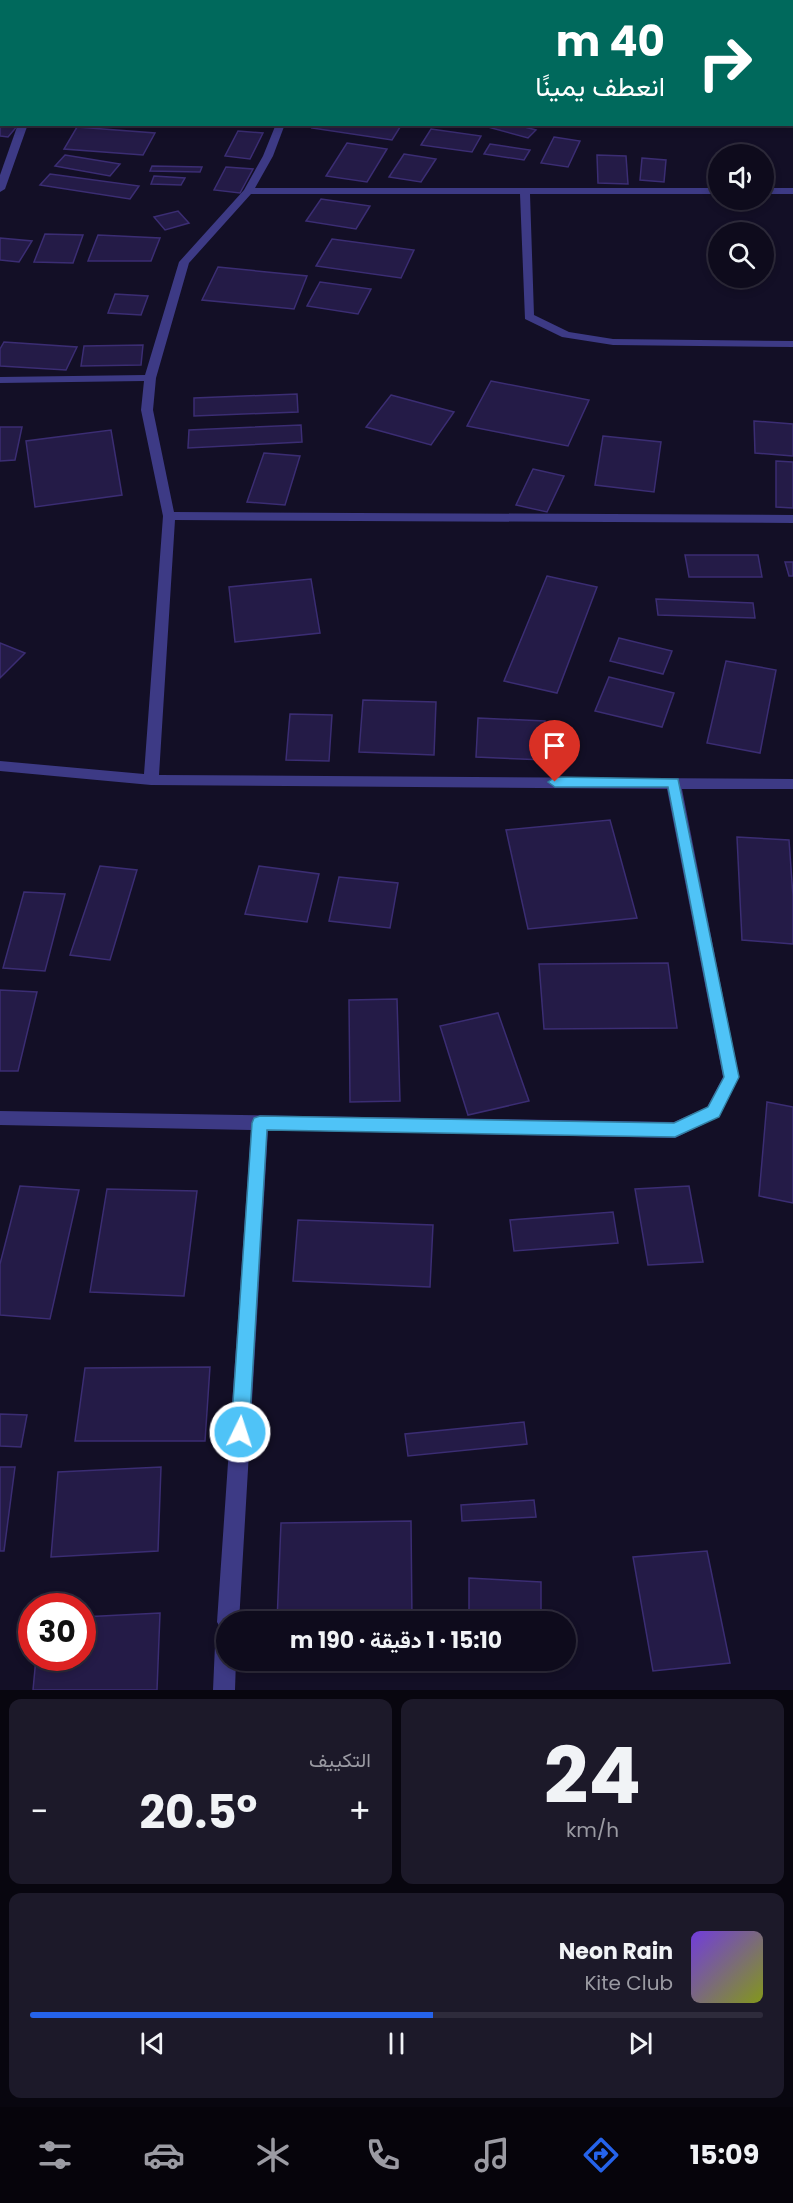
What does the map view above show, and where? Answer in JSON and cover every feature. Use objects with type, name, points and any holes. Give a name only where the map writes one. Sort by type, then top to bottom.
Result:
[{"type":"street","points":[[0,189],[22,126]]},
{"type":"street","points":[[151,780],[169,516],[147,410],[150,378],[184,262],[248,191],[268,156],[280,126]]},
{"type":"street","points":[[248,191],[708,191]]},
{"type":"street","points":[[525,191],[529,317],[566,335],[613,342],[793,344]]},
{"type":"street","points":[[774,191],[793,191]]},
{"type":"street","points":[[0,380],[150,378]]},
{"type":"street","points":[[169,516],[793,519]]},
{"type":"street","points":[[0,766],[151,780],[793,784]]},
{"type":"street","points":[[0,1119],[675,1130],[713,1112],[731,1077],[674,783]]},
{"type":"street","points":[[229,1611],[260,1123]]},
{"type":"street","points":[[224,1690],[225,1671]]},
{"type":"building","points":[[0,126],[17,126],[8,137],[0,136]]},
{"type":"building","points":[[314,126],[401,126],[392,140],[312,128]]},
{"type":"building","points":[[484,126],[521,126],[536,130],[528,138]]},
{"type":"building","points":[[77,127],[155,133],[143,155],[64,149]]},
{"type":"building","points":[[431,129],[481,136],[472,152],[421,145]]},
{"type":"building","points":[[238,131],[263,133],[250,159],[225,156]]},
{"type":"building","points":[[554,137],[580,141],[568,167],[541,163]]},
{"type":"building","points":[[347,143],[387,149],[367,182],[326,176]]},
{"type":"building","points":[[490,144],[530,150],[524,160],[484,154]]},
{"type":"building","points":[[404,154],[436,159],[421,182],[389,177]]},
{"type":"building","points":[[65,155],[120,164],[110,176],[55,166]]},
{"type":"building","points":[[597,155],[626,156],[628,184],[598,183]]},
{"type":"building","points":[[642,158],[666,160],[664,182],[640,180]]},
{"type":"building","points":[[152,166],[202,167],[200,172],[150,171]]},
{"type":"building","points":[[226,167],[253,169],[240,193],[214,190]]},
{"type":"building","points":[[50,174],[139,186],[130,199],[40,185]]},
{"type":"building","points":[[154,176],[185,178],[181,185],[151,184]]},
{"type":"building","points":[[321,199],[370,206],[356,229],[306,221]]},
{"type":"building","points":[[178,211],[189,223],[165,230],[154,217]]},
{"type":"building","points":[[45,234],[83,235],[73,263],[34,262]]},
{"type":"building","points":[[98,235],[160,238],[151,261],[88,261]]},
{"type":"building","points":[[0,238],[32,241],[19,262],[0,260]]},
{"type":"building","points":[[332,239],[414,250],[401,278],[316,266]]},
{"type":"building","points":[[218,267],[307,276],[294,309],[202,300]]},
{"type":"building","points":[[320,282],[371,289],[358,314],[307,306]]},
{"type":"building","points":[[115,294],[148,296],[141,315],[108,313]]},
{"type":"building","points":[[4,342],[77,347],[66,370],[0,366],[0,349]]},
{"type":"building","points":[[143,345],[141,365],[81,366],[84,346]]},
{"type":"building","points":[[491,381],[589,400],[568,446],[467,426]]},
{"type":"building","points":[[297,394],[298,412],[194,416],[194,398]]},
{"type":"building","points":[[391,395],[454,412],[431,445],[366,427]]},
{"type":"building","points":[[754,421],[793,424],[793,456],[755,453]]},
{"type":"building","points":[[301,425],[302,442],[188,448],[189,430]]},
{"type":"building","points":[[0,427],[22,427],[15,460],[0,461]]},
{"type":"building","points":[[111,430],[122,495],[35,507],[26,441]]},
{"type":"building","points":[[603,436],[661,442],[654,492],[595,485]]},
{"type":"building","points":[[264,453],[300,456],[285,505],[247,502]]},
{"type":"building","points":[[776,461],[793,462],[793,508],[776,507]]},
{"type":"building","points":[[533,469],[564,476],[547,512],[516,505]]},
{"type":"building","points":[[685,555],[758,555],[762,577],[689,577]]},
{"type":"building","points":[[785,562],[793,562],[793,576],[789,576]]},
{"type":"building","points":[[547,576],[597,587],[557,693],[504,681]]},
{"type":"building","points":[[311,579],[320,633],[235,642],[229,587]]},
{"type":"building","points":[[656,599],[753,603],[755,618],[658,615]]},
{"type":"building","points":[[619,638],[672,651],[663,674],[610,661]]},
{"type":"building","points":[[0,643],[25,653],[0,678]]},
{"type":"building","points":[[726,661],[776,670],[760,753],[707,743]]},
{"type":"building","points":[[609,677],[674,693],[662,727],[595,711]]},
{"type":"building","points":[[363,700],[436,702],[434,755],[359,752]]},
{"type":"building","points":[[290,714],[332,715],[329,761],[286,760]]},
{"type":"building","points":[[478,718],[545,721],[545,760],[476,757]]},
{"type":"building","points":[[610,820],[637,918],[528,929],[506,830]]},
{"type":"building","points":[[737,837],[789,840],[793,896],[793,944],[742,940]]},
{"type":"building","points":[[100,866],[137,870],[110,960],[70,955]]},
{"type":"building","points":[[259,866],[319,874],[307,922],[245,914]]},
{"type":"building","points":[[339,877],[398,883],[390,928],[329,921]]},
{"type":"building","points":[[24,892],[65,894],[45,971],[3,968]]},
{"type":"building","points":[[668,963],[677,1028],[544,1029],[539,964]]},
{"type":"building","points":[[0,990],[37,992],[18,1071],[0,1071]]},
{"type":"building","points":[[397,999],[400,1101],[350,1102],[349,1000]]},
{"type":"building","points":[[498,1013],[529,1101],[468,1115],[440,1026]]},
{"type":"building","points":[[767,1102],[793,1107],[793,1203],[759,1196]]},
{"type":"building","points":[[20,1186],[79,1190],[50,1319],[0,1315],[0,1264]]},
{"type":"building","points":[[689,1186],[703,1262],[648,1265],[635,1189]]},
{"type":"building","points":[[107,1189],[197,1191],[184,1296],[90,1292]]},
{"type":"building","points":[[613,1212],[618,1243],[514,1251],[510,1220]]},
{"type":"building","points":[[298,1220],[433,1225],[430,1287],[293,1281]]},
{"type":"building","points":[[210,1367],[205,1441],[75,1441],[85,1368]]},
{"type":"building","points":[[0,1414],[27,1415],[21,1447],[0,1446]]},
{"type":"building","points":[[524,1422],[527,1444],[408,1456],[405,1434]]},
{"type":"building","points":[[0,1467],[15,1467],[4,1551],[0,1551]]},
{"type":"building","points":[[161,1467],[158,1551],[51,1557],[58,1472]]},
{"type":"building","points":[[534,1500],[536,1517],[462,1521],[461,1505]]},
{"type":"building","points":[[411,1521],[412,1611],[277,1611],[281,1523]]},
{"type":"building","points":[[707,1551],[730,1663],[653,1671],[633,1557]]},
{"type":"building","points":[[469,1578],[541,1582],[541,1611],[469,1611]]},
{"type":"building","points":[[160,1613],[157,1690],[33,1690],[35,1671],[96,1671],[96,1616]]},
{"type":"route","points":[[240,1432],[260,1123],[675,1130],[713,1112],[731,1077],[674,783],[555,782]]}]
